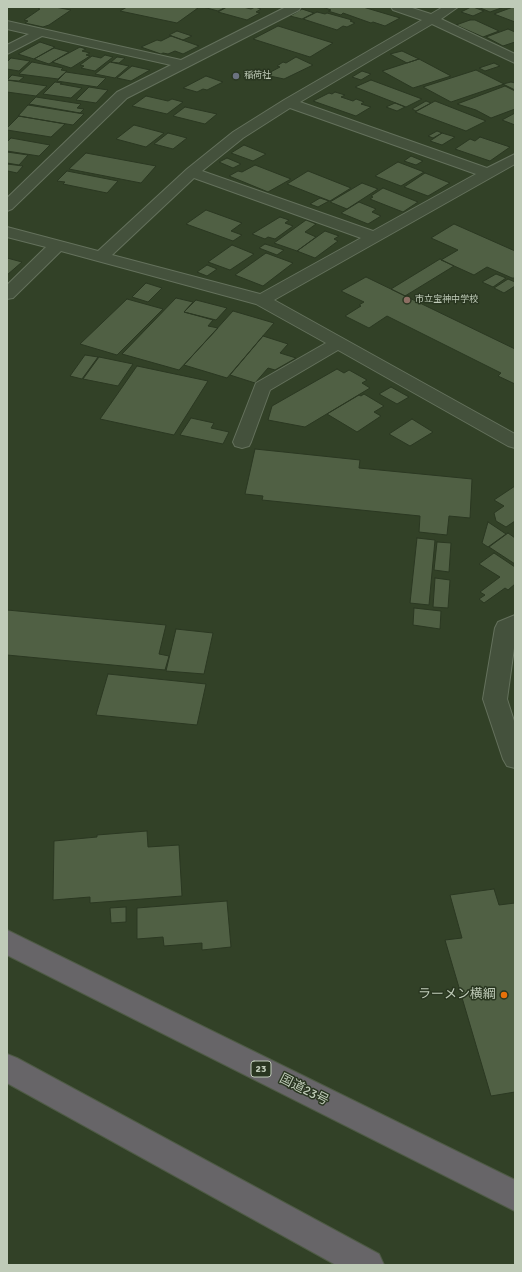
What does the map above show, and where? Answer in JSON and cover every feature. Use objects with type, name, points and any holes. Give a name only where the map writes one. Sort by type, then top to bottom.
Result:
[{"type":"highway","name":"国道23号","points":[[7,942],[515,1196]]},
{"type":"highway","points":[[7,1068],[368,1265]]},
{"type":"street","points":[[7,206],[122,95],[295,7]]},
{"type":"street","points":[[397,7],[432,19],[515,59]]},
{"type":"street","points":[[100,258],[192,172],[238,135],[289,103],[452,7]]},
{"type":"street","points":[[7,25],[183,64]]},
{"type":"street","points":[[7,50],[40,32]]},
{"type":"street","points":[[289,103],[488,173]]},
{"type":"street","points":[[262,300],[515,158]]},
{"type":"street","points":[[192,172],[374,237]]},
{"type":"street","points":[[7,232],[262,300],[515,442]]},
{"type":"street","points":[[7,294],[57,246]]},
{"type":"street","points":[[242,442],[262,387],[338,343]]},
{"type":"street","points":[[515,623],[506,628],[495,699],[515,759]]},
{"type":"building","points":[[41,7],[55,7],[71,10],[49,25],[43,27],[25,23],[28,21],[24,20]]},
{"type":"building","points":[[127,7],[198,8],[177,23],[120,11]]},
{"type":"building","points":[[203,7],[226,7],[218,11]]},
{"type":"building","points":[[227,7],[243,7],[251,9],[255,7],[261,9],[256,12],[260,13],[247,20],[218,12]]},
{"type":"building","points":[[322,7],[363,7],[400,18],[385,26],[373,22],[371,23],[343,13],[341,15],[328,11],[331,10]]},
{"type":"building","points":[[471,7],[484,11],[473,16],[461,12]]},
{"type":"building","points":[[478,7],[504,7],[490,12]]},
{"type":"building","points":[[513,7],[515,7],[515,22],[494,14]]},
{"type":"building","points":[[302,9],[314,13],[302,19],[290,16]]},
{"type":"building","points":[[317,12],[327,13],[352,20],[350,21],[355,23],[347,27],[343,26],[337,30],[303,19]]},
{"type":"building","points":[[470,20],[475,20],[499,31],[483,37],[456,25]]},
{"type":"building","points":[[278,26],[333,43],[310,57],[253,39]]},
{"type":"building","points":[[508,29],[515,32],[515,42],[503,46],[486,37]]},
{"type":"building","points":[[177,31],[192,36],[183,40],[169,35]]},
{"type":"building","points":[[171,36],[199,46],[183,54],[175,51],[168,54],[161,54],[141,47],[157,40],[161,41]]},
{"type":"building","points":[[40,42],[55,47],[34,59],[18,54]]},
{"type":"building","points":[[80,47],[86,49],[82,51],[90,53],[86,55],[90,56],[71,68],[52,62]]},
{"type":"building","points":[[54,48],[69,52],[49,64],[34,59]]},
{"type":"building","points":[[402,51],[419,59],[407,63],[390,54]]},
{"type":"building","points":[[105,55],[113,57],[95,71],[81,68],[84,66],[80,65],[92,56],[101,58]]},
{"type":"building","points":[[117,57],[125,58],[119,63],[111,62]]},
{"type":"building","points":[[296,57],[313,65],[284,79],[265,75],[280,67],[277,66],[283,62],[286,63]]},
{"type":"building","points":[[11,58],[30,61],[19,71],[7,69],[7,62]]},
{"type":"building","points":[[419,59],[451,76],[413,88],[382,71]]},
{"type":"building","points":[[32,62],[63,68],[61,70],[67,71],[58,79],[19,74]]},
{"type":"building","points":[[110,62],[129,66],[115,78],[95,74]]},
{"type":"building","points":[[494,63],[500,66],[485,71],[479,68]]},
{"type":"building","points":[[132,66],[150,70],[131,81],[117,78]]},
{"type":"building","points":[[476,70],[504,84],[451,102],[423,87]]},
{"type":"building","points":[[362,71],[371,74],[361,80],[352,77]]},
{"type":"building","points":[[66,72],[106,78],[97,87],[57,81]]},
{"type":"building","points":[[12,75],[24,77],[19,81],[7,80]]},
{"type":"building","points":[[206,76],[223,82],[207,90],[203,89],[197,92],[183,88]]},
{"type":"building","points":[[7,80],[47,86],[36,96],[7,92]]},
{"type":"building","points":[[371,80],[422,99],[406,107],[355,87]]},
{"type":"building","points":[[55,82],[82,88],[71,98],[43,94]]},
{"type":"building","points":[[511,82],[515,83],[515,90],[503,84]]},
{"type":"building","points":[[505,86],[515,91],[515,109],[491,118],[476,110],[457,104]]},
{"type":"building","points":[[89,87],[108,90],[96,103],[76,100]]},
{"type":"building","points":[[335,92],[345,95],[341,97],[353,101],[356,99],[364,102],[361,104],[371,107],[356,116],[313,101],[329,93],[332,94]]},
{"type":"building","points":[[146,96],[168,101],[172,99],[183,102],[167,114],[132,106]]},
{"type":"building","points":[[36,97],[81,104],[77,108],[84,109],[80,113],[29,104]]},
{"type":"building","points":[[426,101],[431,103],[416,111],[412,109]]},
{"type":"building","points":[[435,101],[486,121],[466,131],[415,112]]},
{"type":"building","points":[[395,103],[405,107],[397,111],[386,107]]},
{"type":"building","points":[[28,105],[84,114],[73,125],[18,116]]},
{"type":"building","points":[[185,107],[217,114],[205,124],[173,116]]},
{"type":"building","points":[[515,113],[515,125],[502,120]]},
{"type":"building","points":[[19,116],[65,124],[51,137],[7,130],[7,128]]},
{"type":"building","points":[[134,125],[164,133],[146,147],[116,139]]},
{"type":"building","points":[[437,131],[442,133],[433,138],[428,136]]},
{"type":"building","points":[[168,133],[187,138],[173,149],[154,144]]},
{"type":"building","points":[[442,133],[455,137],[442,145],[430,141]]},
{"type":"building","points":[[480,137],[510,147],[490,161],[455,149],[470,139],[475,141]]},
{"type":"building","points":[[11,138],[50,145],[39,156],[7,151],[7,142]]},
{"type":"building","points":[[244,145],[266,154],[253,161],[231,153]]},
{"type":"building","points":[[7,152],[28,155],[19,165],[7,163]]},
{"type":"building","points":[[86,153],[156,166],[141,183],[69,169]]},
{"type":"building","points":[[411,156],[423,161],[416,165],[404,161]]},
{"type":"building","points":[[227,158],[241,164],[233,168],[219,162]]},
{"type":"building","points":[[398,162],[424,172],[401,186],[375,176]]},
{"type":"building","points":[[7,164],[23,166],[17,173],[8,171],[7,173]]},
{"type":"building","points":[[255,165],[291,179],[268,192],[229,176],[238,171],[242,172]]},
{"type":"building","points":[[67,171],[118,181],[107,193],[63,184],[65,182],[57,181]]},
{"type":"building","points":[[308,171],[351,188],[330,201],[287,184]]},
{"type":"building","points":[[425,173],[450,183],[428,196],[404,187]]},
{"type":"building","points":[[362,183],[378,189],[347,209],[330,202]]},
{"type":"building","points":[[383,188],[418,202],[403,212],[370,199],[373,197],[371,196]]},
{"type":"building","points":[[320,198],[329,201],[318,207],[310,204]]},
{"type":"building","points":[[359,202],[376,209],[372,212],[381,216],[368,224],[341,213]]},
{"type":"building","points":[[206,210],[242,223],[231,231],[242,235],[233,241],[186,224]]},
{"type":"building","points":[[280,217],[289,220],[285,223],[293,226],[275,239],[268,237],[265,239],[252,234]]},
{"type":"building","points":[[306,220],[316,224],[305,232],[316,237],[297,251],[274,243]]},
{"type":"building","points":[[454,224],[515,251],[515,278],[487,267],[474,275],[441,260],[458,250],[431,238]]},
{"type":"building","points":[[325,231],[339,236],[334,239],[338,241],[315,258],[297,251]]},
{"type":"building","points":[[265,244],[284,250],[277,255],[259,248]]},
{"type":"building","points":[[232,245],[254,254],[230,270],[208,262]]},
{"type":"building","points":[[266,253],[293,263],[263,286],[235,275]]},
{"type":"building","points":[[7,258],[22,262],[7,275]]},
{"type":"building","points":[[440,259],[454,266],[405,296],[391,289]]},
{"type":"building","points":[[207,265],[217,269],[207,276],[197,272]]},
{"type":"building","points":[[496,274],[506,278],[493,287],[482,282]]},
{"type":"building","points":[[366,277],[515,349],[515,384],[498,376],[501,373],[387,316],[369,328],[345,316],[361,306],[359,305],[364,302],[341,291]]},
{"type":"building","points":[[508,279],[515,282],[515,286],[504,293],[494,288]]},
{"type":"building","points":[[146,283],[162,288],[148,302],[132,297]]},
{"type":"building","points":[[176,298],[193,302],[184,312],[213,320],[208,326],[218,328],[179,370],[122,354]]},
{"type":"building","points":[[127,299],[163,309],[117,355],[80,344]]},
{"type":"building","points":[[196,300],[227,308],[216,320],[184,312]]},
{"type":"building","points":[[233,311],[274,323],[227,378],[184,365]]},
{"type":"building","points":[[263,336],[288,344],[280,353],[296,358],[275,370],[268,368],[255,383],[230,375]]},
{"type":"building","points":[[85,355],[98,357],[82,379],[70,376]]},
{"type":"building","points":[[99,357],[133,364],[118,386],[83,379]]},
{"type":"building","points":[[137,366],[208,381],[174,435],[100,419]]},
{"type":"building","points":[[337,369],[344,373],[349,370],[367,380],[362,383],[370,388],[305,427],[268,420],[272,406]]},
{"type":"building","points":[[391,387],[409,397],[397,404],[379,394]]},
{"type":"building","points":[[364,394],[384,406],[374,412],[381,416],[357,432],[327,414],[359,395],[361,396]]},
{"type":"building","points":[[191,418],[214,423],[211,428],[229,432],[223,444],[180,435]]},
{"type":"building","points":[[412,419],[433,432],[410,446],[389,434]]},
{"type":"building","points":[[255,449],[360,460],[359,468],[472,479],[470,518],[449,516],[447,535],[419,532],[420,516],[262,500],[263,496],[245,494]]},
{"type":"building","points":[[515,486],[515,521],[506,527],[496,521],[494,513],[504,506],[494,500]]},
{"type":"building","points":[[488,522],[506,534],[488,547],[482,543]]},
{"type":"building","points":[[508,533],[515,538],[515,564],[489,547]]},
{"type":"building","points":[[417,538],[435,540],[429,605],[410,603]]},
{"type":"building","points":[[437,542],[451,543],[449,572],[434,570]]},
{"type":"building","points":[[494,553],[515,567],[515,584],[508,590],[505,588],[484,603],[479,599],[485,595],[480,592],[500,577],[479,564]]},
{"type":"building","points":[[435,578],[450,580],[448,608],[433,607]]},
{"type":"building","points":[[414,608],[441,611],[440,629],[413,625]]},
{"type":"building","points":[[7,610],[166,625],[159,654],[169,656],[165,670],[7,655]]},
{"type":"building","points":[[176,629],[213,633],[204,674],[166,671]]},
{"type":"building","points":[[108,674],[206,684],[197,725],[96,715]]},
{"type":"building","points":[[147,831],[148,847],[179,845],[182,896],[90,903],[90,897],[53,900],[54,841],[97,837],[97,835]]},
{"type":"building","points":[[494,889],[499,905],[515,903],[515,1092],[491,1096],[445,940],[462,938],[450,895]]},
{"type":"building","points":[[227,901],[231,947],[202,950],[202,943],[164,946],[163,937],[137,939],[137,908]]},
{"type":"building","points":[[126,907],[126,922],[111,923],[110,908]]},
{"type":"place","name":"稲荷社","points":[[236,76]]},
{"type":"place","name":"市立宝神中学校","points":[[407,300]]},
{"type":"place","name":"ラーメン横綱","points":[[504,995]]}]
